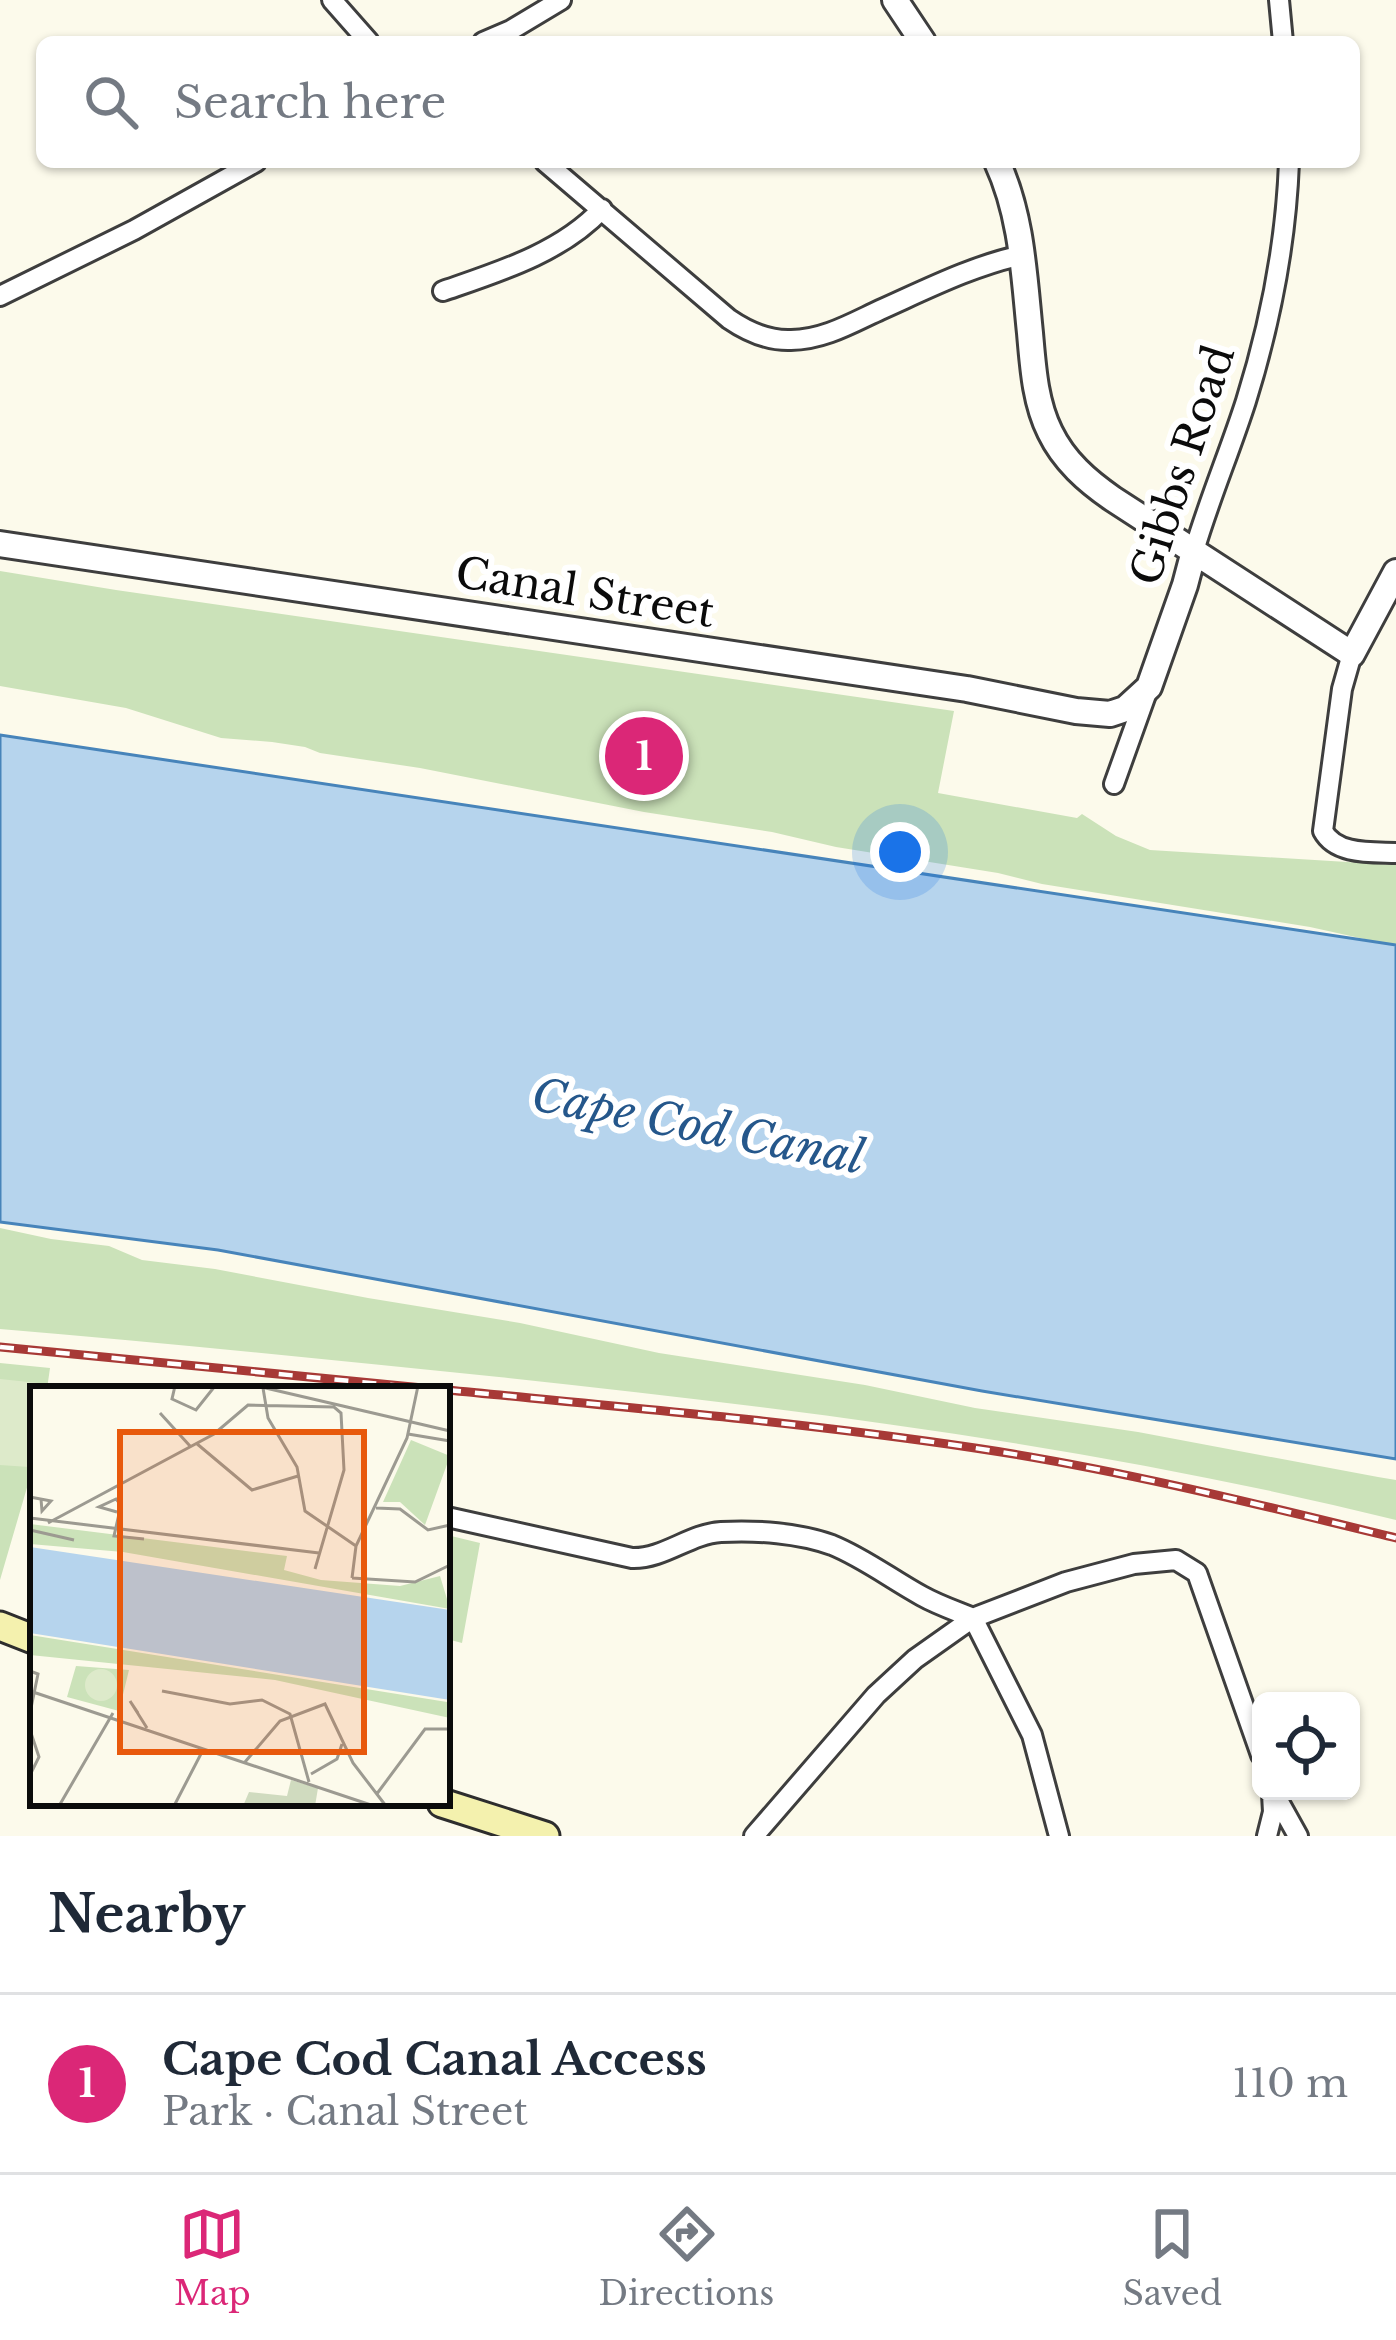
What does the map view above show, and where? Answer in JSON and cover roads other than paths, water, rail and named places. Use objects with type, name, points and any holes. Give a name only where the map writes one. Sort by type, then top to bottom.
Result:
[{"type":"main road","points":[[0,1626],[30,1638]]},
{"type":"main road","points":[[447,1806],[476,1822],[545,1836]]},
{"type":"street","points":[[332,0],[364,36]]},
{"type":"street","points":[[495,36],[560,0]]},
{"type":"street","points":[[895,0],[919,36]]},
{"type":"street","points":[[1279,0],[1282,36]]},
{"type":"street","points":[[0,296],[245,168]]},
{"type":"street","points":[[552,168],[730,320],[756,334],[784,340],[827,333],[940,283],[1022,255]]},
{"type":"street","points":[[999,168],[1013,204],[1022,255],[1036,388],[1062,453],[1093,485],[1352,654]]},
{"type":"street","name":"Gibbs Road","points":[[1114,784],[1263,344],[1285,220],[1289,168]]},
{"type":"street","points":[[442,290],[549,249],[584,228],[602,209]]},
{"type":"street","name":"Canal Street","points":[[0,544],[967,689],[1076,711],[1110,714],[1125,709],[1149,687]]},
{"type":"street","points":[[1396,572],[1352,654],[1342,688],[1322,822],[1326,838],[1342,848],[1396,853]]},
{"type":"street","points":[[450,1518],[632,1558],[657,1556],[719,1532],[811,1539],[853,1555],[924,1597],[973,1618],[1032,1735],[1060,1836]]},
{"type":"street","points":[[754,1836],[876,1695],[915,1659],[973,1618],[1066,1582],[1134,1564],[1165,1560],[1184,1563],[1197,1573],[1252,1728]]},
{"type":"street","points":[[1267,1836],[1273,1800]]},
{"type":"street","points":[[1277,1800],[1298,1836]]},
{"type":"water","name":"Cape Cod Canal","points":[[0,735],[1396,945],[1396,1459],[982,1391],[218,1250],[0,1222]]},
{"type":"railway","points":[[0,1347],[402,1386]]},
{"type":"railway","points":[[450,1390],[975,1448],[1134,1477],[1396,1538]]},
{"type":"place","name":"Cape Cod Canal Access","points":[[644,756]]}]
